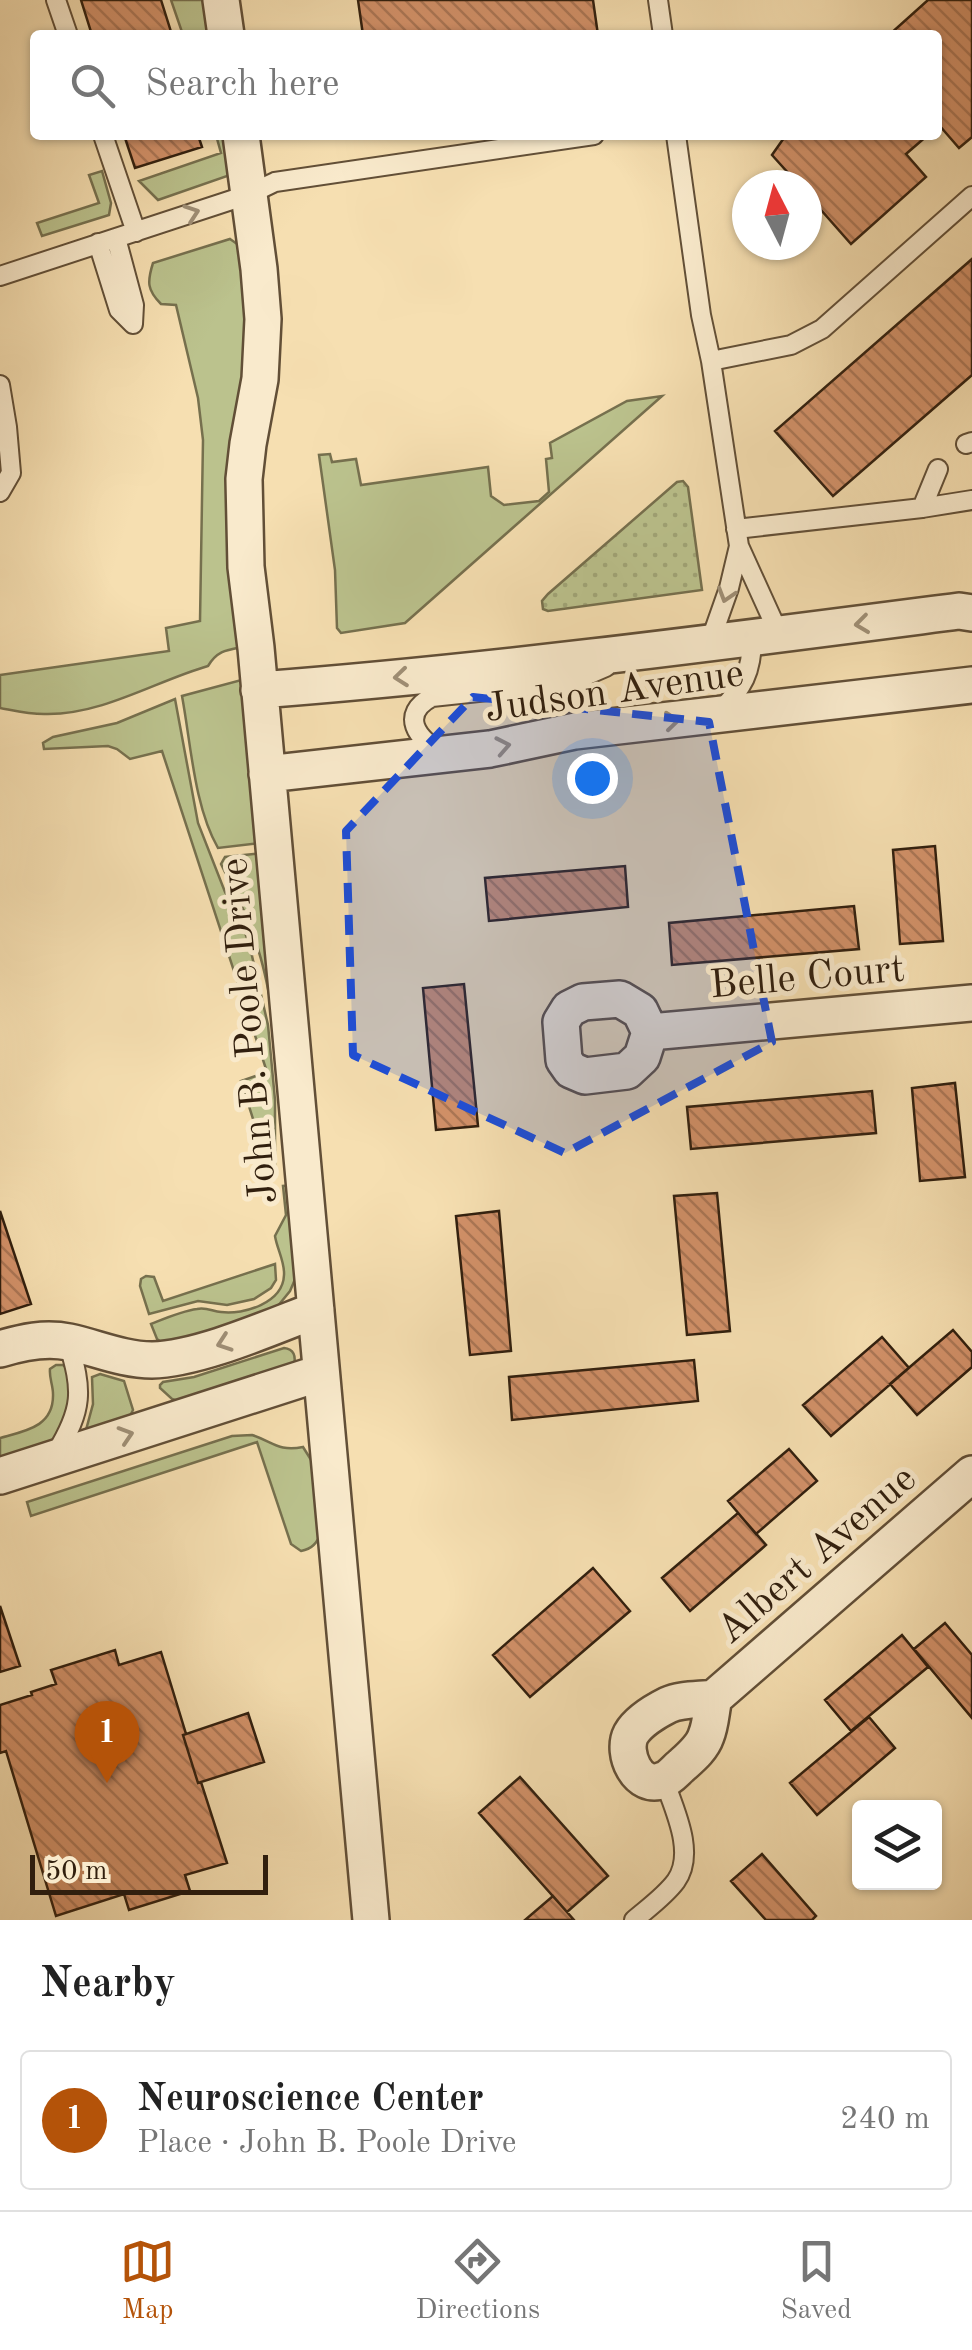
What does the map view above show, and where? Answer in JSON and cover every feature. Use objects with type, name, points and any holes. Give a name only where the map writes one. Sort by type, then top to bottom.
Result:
[{"type":"street","points":[[221,0],[225,30]]},
{"type":"street","name":"John B. Poole Drive","points":[[242,140],[262,292],[263,347],[244,479],[244,523],[370,1920]]},
{"type":"street","name":"Judson Avenue","points":[[260,690],[643,650],[968,609]]},
{"type":"street","name":"Judson Avenue","points":[[267,774],[490,749],[575,731],[972,685]]},
{"type":"street","name":"Belle Court","points":[[650,1032],[972,1003]]},
{"type":"street","points":[[0,1349],[44,1340],[154,1360],[217,1346],[316,1310]]},
{"type":"street","points":[[0,1476],[320,1373]]},
{"type":"street","name":"Albert Avenue","points":[[714,1698],[702,1746],[664,1780],[656,1782],[638,1774],[628,1756],[631,1735],[638,1726],[664,1706],[714,1698],[972,1474]]},
{"type":"lane","points":[[56,0],[66,30]]},
{"type":"lane","points":[[658,0],[661,30]]},
{"type":"lane","points":[[105,140],[136,232]]},
{"type":"lane","points":[[0,276],[250,194],[275,182],[560,140]]},
{"type":"lane","points":[[677,140],[700,314],[738,538],[765,636],[745,681],[715,716]]},
{"type":"lane","points":[[711,361],[791,345],[822,329],[972,196]]},
{"type":"lane","points":[[0,385],[11,473],[0,492]]},
{"type":"lane","points":[[922,508],[938,469]]},
{"type":"lane","points":[[738,538],[972,500]]},
{"type":"lane","points":[[710,642],[728,588],[738,538]]},
{"type":"lane","points":[[446,754],[428,746],[414,726],[424,701],[571,682],[643,650]]},
{"type":"lane","points":[[53,1458],[68,1434],[78,1406],[78,1376],[68,1342]]},
{"type":"lane","points":[[634,1920],[678,1879],[685,1859],[681,1830],[664,1780]]},
{"type":"highlighted area","points":[[473,697],[709,722],[772,1042],[565,1153],[353,1055],[346,831]]},
{"type":"green space","points":[[171,0],[209,0],[213,30],[181,30]]},
{"type":"green space","points":[[217,140],[228,140],[233,174],[158,200],[139,181],[221,153]]},
{"type":"green space","points":[[102,171],[111,203],[109,215],[42,236],[37,223],[99,203],[89,175]]},
{"type":"green space","points":[[230,239],[240,246],[253,331],[242,647],[222,652],[208,666],[89,709],[42,714],[0,708],[0,675],[169,651],[166,628],[200,621],[203,440],[198,398],[176,305],[161,304],[149,281],[153,263]]},
{"type":"green space","points":[[662,396],[405,623],[341,633],[337,628],[335,570],[319,455],[330,454],[332,462],[356,459],[361,485],[488,467],[491,496],[504,505],[539,501],[549,492],[546,459],[552,458],[550,443],[627,401]]},
{"type":"green space","points":[[683,481],[688,487],[702,590],[543,609],[542,601],[548,594],[677,482]]},
{"type":"green space","points":[[245,679],[260,843],[218,848],[198,794],[182,696]]},
{"type":"green space","points":[[175,699],[198,823],[249,943],[268,1025],[275,1100],[272,1179],[241,1081],[267,1072],[162,751],[130,759],[108,746],[44,749],[43,743],[53,737],[117,723]]},
{"type":"green space","points":[[262,853],[275,1026],[254,935],[221,864],[225,857]]},
{"type":"green space","points":[[295,1185],[299,1270],[277,1307],[187,1341],[162,1343],[157,1339],[151,1324],[168,1317],[200,1309],[240,1311],[261,1305],[277,1293],[284,1275],[275,1236],[286,1215],[283,1186]]},
{"type":"green space","points":[[275,1264],[276,1280],[271,1288],[254,1299],[227,1305],[198,1301],[149,1314],[140,1286],[141,1279],[154,1277],[163,1301]]},
{"type":"green space","points":[[284,1348],[294,1354],[294,1365],[178,1401],[160,1388],[163,1382],[194,1377]]},
{"type":"green space","points":[[56,1365],[69,1370],[74,1402],[52,1443],[0,1463],[0,1438],[36,1426],[49,1414],[53,1394],[50,1369]]},
{"type":"green space","points":[[100,1374],[124,1381],[133,1410],[129,1418],[86,1430],[93,1404],[92,1377]]},
{"type":"green space","points":[[252,1435],[282,1447],[303,1447],[313,1463],[321,1533],[308,1549],[301,1551],[291,1544],[257,1442],[31,1516],[27,1502],[232,1436]]},
{"type":"building","points":[[81,0],[161,0],[170,30],[90,30]]},
{"type":"building","points":[[358,0],[593,0],[597,30],[362,30]]},
{"type":"building","points":[[928,0],[972,0],[972,137],[959,148],[942,128],[942,30],[895,30]]},
{"type":"building","points":[[126,140],[200,140],[202,147],[135,168]]},
{"type":"building","points":[[782,140],[922,140],[906,154],[926,177],[851,244],[822,211],[822,170],[786,170],[772,155]]},
{"type":"building","points":[[972,259],[972,375],[833,496],[775,431]]},
{"type":"building","points":[[935,846],[943,941],[900,944],[893,850]]},
{"type":"building","points":[[625,866],[628,907],[489,921],[485,878]]},
{"type":"building","points":[[854,906],[859,949],[672,965],[669,923]]},
{"type":"building","points":[[464,984],[478,1126],[436,1130],[423,988]]},
{"type":"building","points":[[955,1083],[965,1177],[920,1181],[912,1088]]},
{"type":"building","points":[[872,1091],[876,1133],[691,1149],[687,1107]]},
{"type":"building","points":[[717,1193],[730,1331],[687,1335],[674,1196]]},
{"type":"building","points":[[0,1211],[31,1304],[0,1314]]},
{"type":"building","points":[[499,1211],[511,1351],[470,1355],[456,1216]]},
{"type":"building","points":[[953,1330],[972,1352],[972,1367],[917,1415],[890,1384]]},
{"type":"building","points":[[882,1337],[909,1368],[831,1436],[803,1405]]},
{"type":"building","points":[[694,1360],[698,1401],[512,1420],[509,1377]]},
{"type":"building","points":[[789,1449],[817,1481],[756,1534],[728,1501]]},
{"type":"building","points":[[738,1513],[766,1545],[690,1611],[662,1578]]},
{"type":"building","points":[[593,1568],[630,1611],[530,1697],[493,1655]]},
{"type":"building","points":[[0,1606],[20,1666],[0,1672]]},
{"type":"building","points":[[945,1623],[972,1655],[972,1718],[914,1649]]},
{"type":"building","points":[[902,1635],[928,1667],[851,1731],[825,1700]]},
{"type":"building","points":[[115,1650],[119,1665],[161,1652],[198,1783],[201,1782],[227,1863],[185,1875],[190,1891],[129,1910],[124,1894],[56,1916],[6,1751],[0,1753],[0,1705],[56,1684],[51,1670]]},
{"type":"building","points":[[248,1713],[264,1762],[198,1783],[183,1735]]},
{"type":"building","points":[[869,1717],[895,1748],[817,1815],[790,1783]]},
{"type":"building","points":[[520,1777],[608,1876],[567,1912],[479,1813]]},
{"type":"building","points":[[762,1854],[816,1916],[812,1920],[766,1920],[731,1881]]},
{"type":"building","points":[[553,1896],[574,1920],[525,1920]]},
{"type":"place","name":"Neuroscience Center","points":[[107,1783]]}]
